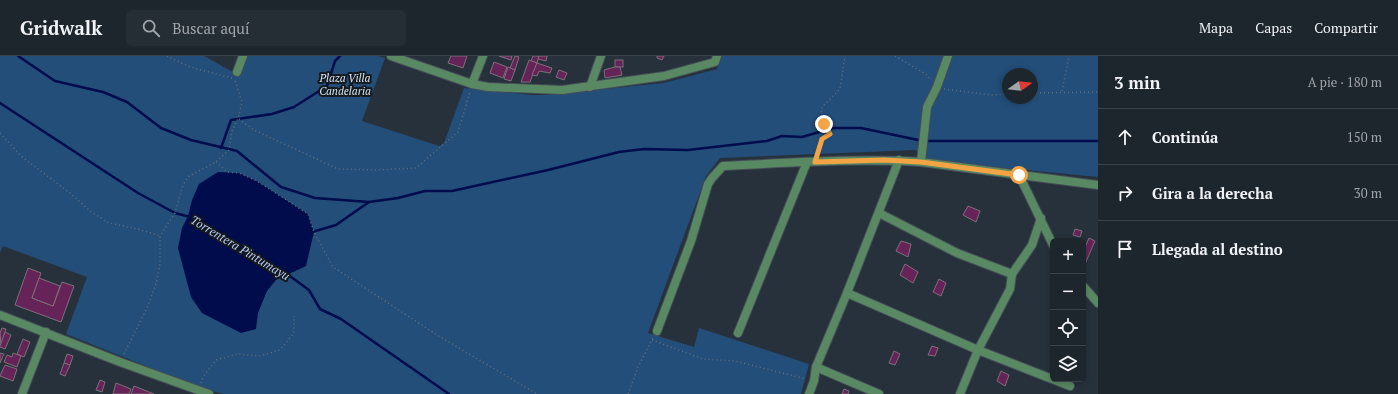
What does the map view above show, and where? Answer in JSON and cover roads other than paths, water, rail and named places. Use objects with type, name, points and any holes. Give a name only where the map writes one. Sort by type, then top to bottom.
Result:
[{"type":"street","points":[[237,72],[243,56]]},
{"type":"street","points":[[391,56],[472,84],[488,87],[562,90],[664,76],[714,62],[717,56]]},
{"type":"street","points":[[472,84],[483,56]]},
{"type":"street","points":[[590,87],[601,56]]},
{"type":"street","points":[[921,162],[926,107],[937,88],[948,56]]},
{"type":"street","points":[[809,394],[814,381],[816,367],[847,293],[899,160]]},
{"type":"street","points":[[657,331],[691,241],[708,184],[723,166],[899,160],[1098,185]]},
{"type":"street","points":[[738,333],[811,162]]},
{"type":"street","points":[[1019,175],[1050,238]]},
{"type":"street","points":[[879,213],[956,253],[1012,274]]},
{"type":"street","points":[[960,394],[978,350],[1007,296],[1010,289],[1012,274],[1032,245],[1041,218]]},
{"type":"street","points":[[1086,289],[1098,303]]},
{"type":"street","points":[[847,293],[978,350],[1070,386]]},
{"type":"street","points":[[0,315],[198,392],[209,394]]},
{"type":"street","points":[[22,394],[46,332]]},
{"type":"street","points":[[816,367],[879,394]]},
{"type":"water","points":[[218,172],[239,173],[257,181],[308,214],[314,232],[306,266],[276,280],[267,291],[258,313],[256,329],[241,333],[202,313],[191,297],[178,248],[182,228],[188,216],[192,200],[199,184]]},
{"type":"waterway","points":[[18,56],[55,81],[103,92],[127,102],[161,128],[191,140],[237,151],[281,187],[315,198],[369,202]]},
{"type":"waterway","points":[[221,148],[231,120],[272,114],[294,107],[327,86],[335,61],[340,56]]},
{"type":"waterway","name":"Torrentera Pintumayu","points":[[0,103],[138,193],[175,213],[190,217]]},
{"type":"waterway","points":[[312,232],[336,225],[369,202],[398,198],[425,191],[452,191],[548,170],[619,152],[644,149],[688,150],[767,141],[782,136],[802,137],[833,128],[861,128],[923,141],[1098,141]]},
{"type":"waterway","name":"Torrentera Pintumayu","points":[[287,274],[309,290],[320,309],[341,319],[449,394]]},
{"type":"park label","name":"Plaza Villa Candelaria","points":[[345,84]]}]
